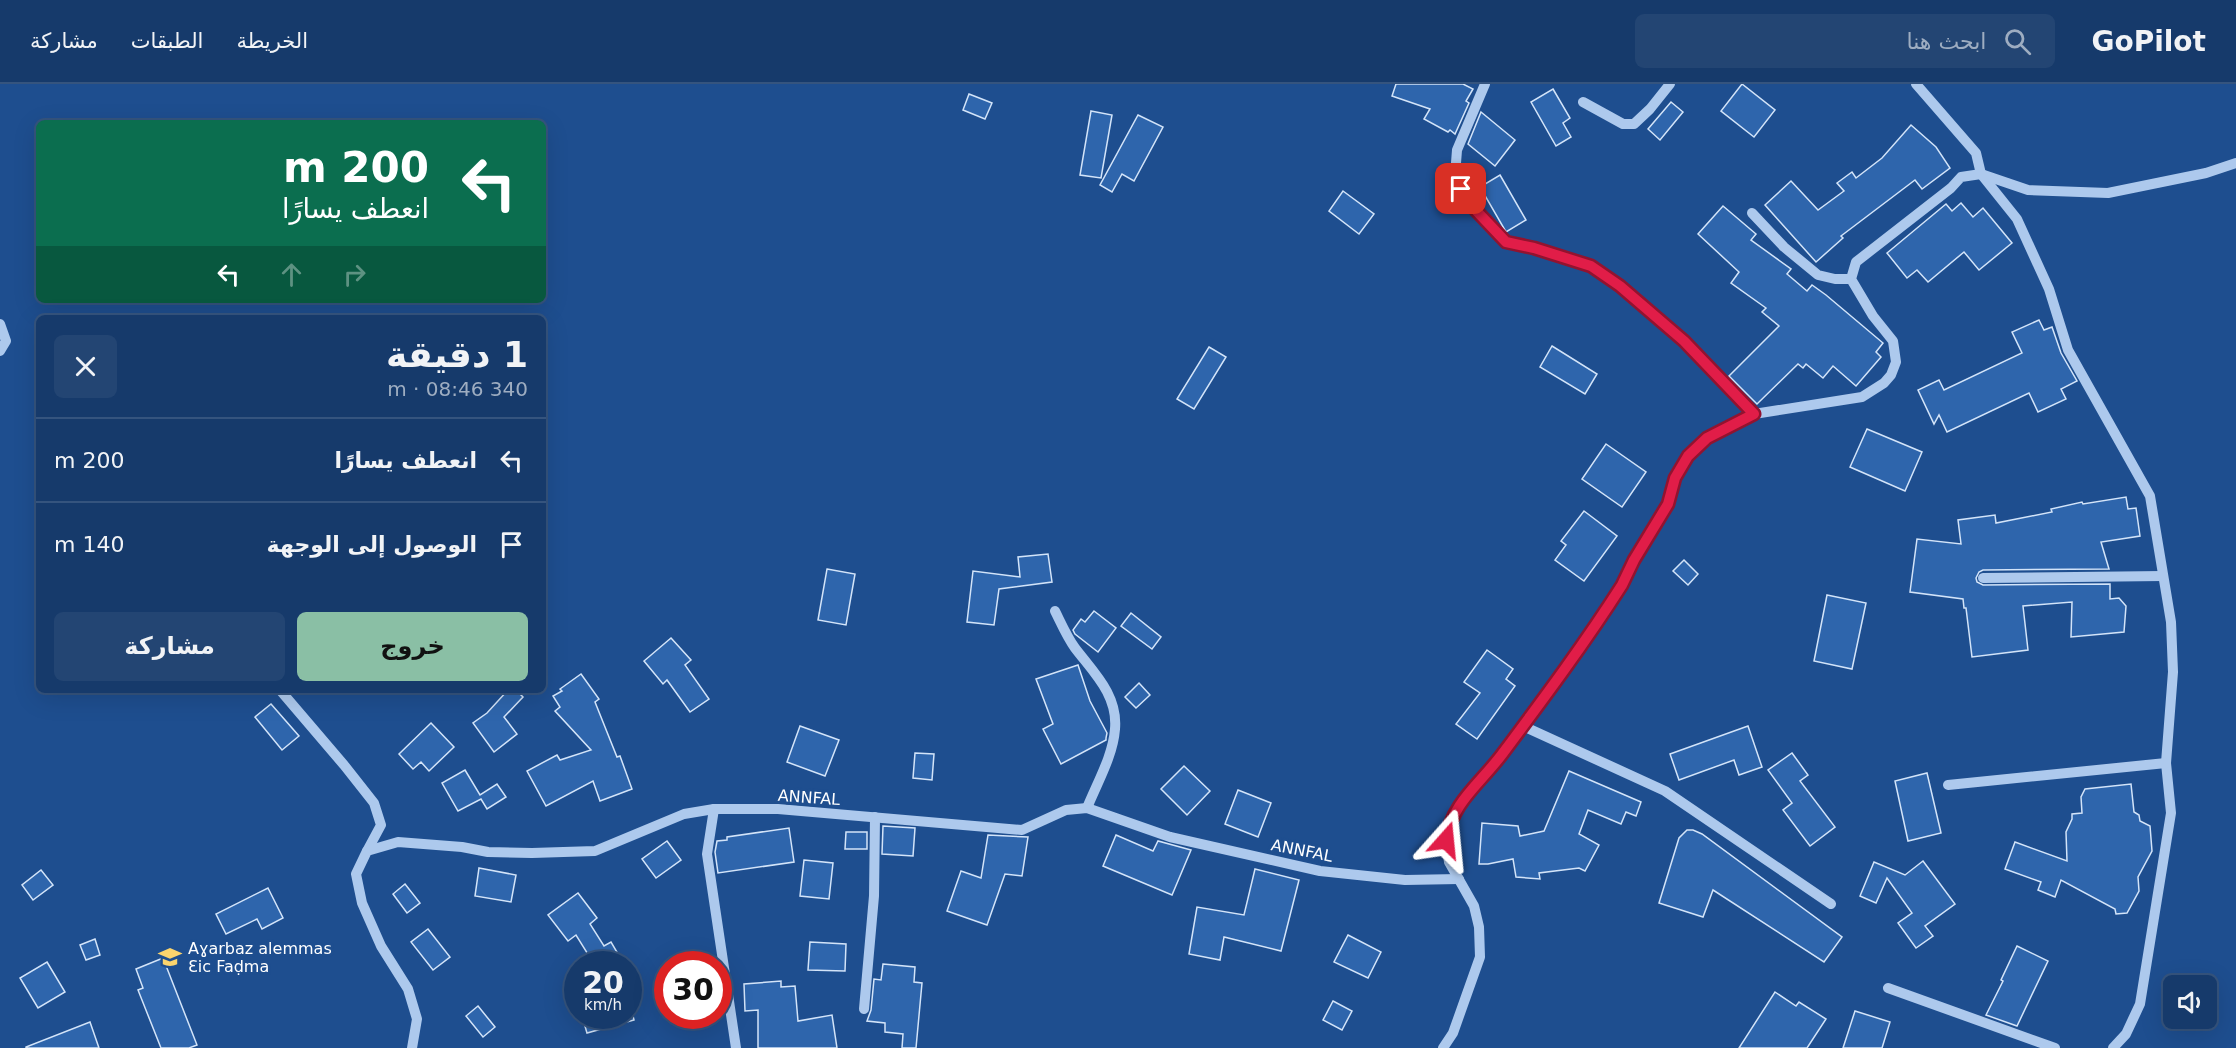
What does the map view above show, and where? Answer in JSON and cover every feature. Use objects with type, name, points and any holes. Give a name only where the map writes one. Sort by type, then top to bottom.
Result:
[{"type":"street","points":[[1485,84],[1457,150],[1455,176],[1468,202],[1506,242],[1534,248],[1591,266],[1620,286],[1684,341],[1754,414]]},
{"type":"street","points":[[1583,102],[1623,124],[1634,124],[1650,109],[1670,84]]},
{"type":"street","points":[[1916,84],[1976,153],[1981,174],[2017,219],[2049,289],[2068,350],[2150,496],[2171,622],[2173,672],[2166,763],[2171,813],[2140,1004],[2126,1034],[2113,1048]]},
{"type":"street","points":[[1443,1048],[1452,1033],[1480,957],[1479,927],[1474,906],[1449,862],[1446,840],[1449,823],[1460,803],[1488,773],[1523,726],[1622,585],[1634,560],[1668,504],[1675,478],[1688,456],[1707,438],[1754,414],[1862,396],[1884,383],[1892,375],[1896,362],[1893,341],[1873,316],[1851,279],[1856,262],[1951,188],[1961,177],[1981,174],[2028,190],[2108,193],[2206,172],[2236,163]]},
{"type":"street","points":[[1752,213],[1784,247],[1818,275],[1835,279],[1851,279]]},
{"type":"street","points":[[0,324],[6,341],[0,351]]},
{"type":"street","points":[[1983,578],[2163,576]]},
{"type":"street","points":[[1054,611],[1075,647],[1093,668],[1111,697],[1116,727],[1111,748],[1087,808]]},
{"type":"street","points":[[283,693],[374,804],[381,825],[356,874],[362,903],[381,946],[408,989],[417,1019],[412,1048]]},
{"type":"street","points":[[1523,726],[1665,791],[1831,904]]},
{"type":"street","points":[[1948,785],[2166,763]]},
{"type":"street","name":"ANNFAL","points":[[367,851],[398,842],[462,847],[488,852],[595,851],[684,814],[714,809],[778,809],[1022,830],[1066,810],[1087,808],[1170,837],[1320,871],[1405,880],[1459,879]]},
{"type":"street","points":[[714,809],[707,854],[736,1048]]},
{"type":"street","points":[[864,1010],[874,896],[875,817]]},
{"type":"street","points":[[1888,988],[2055,1048]]},
{"type":"building","points":[[1396,84],[1463,84],[1473,89],[1466,101],[1469,103],[1455,134],[1424,119],[1430,109],[1392,96]]},
{"type":"building","points":[[1742,84],[1775,110],[1754,137],[1721,111]]},
{"type":"building","points":[[1553,89],[1570,118],[1563,123],[1571,137],[1556,146],[1531,102]]},
{"type":"building","points":[[969,94],[992,103],[985,119],[963,110]]},
{"type":"building","points":[[1671,102],[1683,112],[1660,140],[1648,129]]},
{"type":"building","points":[[1091,111],[1112,115],[1101,178],[1080,175]]},
{"type":"building","points":[[1481,112],[1515,140],[1495,166],[1468,144]]},
{"type":"building","points":[[1138,115],[1163,127],[1134,181],[1122,174],[1112,192],[1100,185]]},
{"type":"building","points":[[1911,125],[1936,147],[1950,168],[1922,189],[1915,180],[1841,236],[1843,238],[1816,262],[1765,205],[1791,181],[1818,210],[1844,191],[1837,183],[1852,172],[1856,178],[1882,158]]},
{"type":"building","points":[[1500,175],[1526,220],[1506,232],[1480,187]]},
{"type":"building","points":[[1343,191],[1374,214],[1359,234],[1329,211]]},
{"type":"building","points":[[1961,203],[1973,217],[1983,208],[2012,243],[1979,270],[1964,252],[1928,282],[1917,270],[1907,278],[1887,253],[1946,204],[1952,211]]},
{"type":"building","points":[[1723,206],[1756,234],[1751,240],[1791,269],[1787,274],[1807,291],[1812,285],[1826,295],[1883,343],[1876,352],[1881,357],[1856,386],[1833,366],[1823,378],[1806,364],[1803,368],[1798,364],[1757,404],[1729,376],[1779,326],[1762,312],[1766,308],[1731,283],[1739,272],[1698,234]]},
{"type":"building","points":[[2039,320],[2044,330],[2052,327],[2061,353],[2077,381],[2061,389],[2066,399],[2038,412],[2029,393],[1947,432],[1939,415],[1934,424],[1918,390],[1939,380],[1944,390],[2022,353],[2012,332]]},
{"type":"building","points":[[1552,346],[1597,374],[1585,394],[1540,367]]},
{"type":"building","points":[[1209,347],[1226,357],[1194,409],[1177,399]]},
{"type":"building","points":[[1867,429],[1922,452],[1905,491],[1850,467]]},
{"type":"building","points":[[1606,444],[1646,472],[1622,507],[1582,479]]},
{"type":"building","points":[[2126,497],[2128,509],[2136,508],[2140,536],[2101,542],[2109,569],[1983,570],[1976,578],[1977,582],[1983,585],[2110,584],[2110,599],[2119,598],[2126,606],[2124,632],[2071,637],[2072,602],[2023,606],[2028,650],[1972,657],[1963,599],[1910,592],[1917,539],[1961,544],[1958,520],[1995,515],[1996,523],[2052,512],[2051,509],[2082,502],[2083,504]]},
{"type":"building","points":[[1584,511],[1617,536],[1584,581],[1555,560],[1566,545],[1561,541]]},
{"type":"building","points":[[1048,554],[1052,582],[999,589],[994,625],[967,622],[973,571],[1020,577],[1018,557]]},
{"type":"building","points":[[1684,560],[1698,574],[1688,585],[1673,571]]},
{"type":"building","points":[[827,569],[855,574],[846,625],[818,620]]},
{"type":"building","points":[[1827,595],[1866,603],[1852,669],[1814,661]]},
{"type":"building","points":[[1094,611],[1116,628],[1098,652],[1073,630],[1081,619],[1085,622]]},
{"type":"building","points":[[1131,613],[1161,637],[1152,649],[1121,626]]},
{"type":"building","points":[[671,638],[691,660],[685,665],[709,699],[690,712],[667,680],[663,684],[644,661]]},
{"type":"building","points":[[1487,650],[1513,669],[1506,679],[1515,686],[1477,739],[1456,724],[1480,693],[1464,682]]},
{"type":"building","points":[[1078,665],[1090,701],[1107,733],[1106,740],[1061,764],[1043,729],[1053,724],[1036,679]]},
{"type":"building","points":[[581,674],[599,699],[595,702],[617,757],[620,756],[632,789],[600,801],[593,781],[546,806],[527,771],[557,755],[560,760],[591,750],[555,711],[560,707],[553,696]]},
{"type":"building","points":[[1139,683],[1150,695],[1136,708],[1125,697]]},
{"type":"building","points":[[505,693],[519,693],[523,697],[504,717],[517,734],[494,752],[473,723],[487,713]]},
{"type":"building","points":[[271,704],[299,736],[282,750],[255,717]]},
{"type":"building","points":[[431,723],[454,747],[429,771],[421,762],[413,769],[399,754]]},
{"type":"building","points":[[800,726],[839,740],[825,776],[787,762]]},
{"type":"building","points":[[1748,726],[1762,767],[1739,775],[1734,760],[1679,780],[1670,754]]},
{"type":"building","points":[[915,753],[934,754],[932,780],[913,778]]},
{"type":"building","points":[[1792,753],[1808,775],[1800,781],[1835,827],[1810,846],[1783,810],[1792,803],[1768,770]]},
{"type":"building","points":[[1184,766],[1210,791],[1187,815],[1161,789]]},
{"type":"building","points":[[465,770],[480,795],[497,784],[506,797],[487,809],[481,799],[458,811],[442,783]]},
{"type":"building","points":[[1569,771],[1641,802],[1636,816],[1626,812],[1621,824],[1588,810],[1579,834],[1599,845],[1585,871],[1579,868],[1539,873],[1540,879],[1516,877],[1513,859],[1479,864],[1482,823],[1518,826],[1520,836],[1544,831]]},
{"type":"building","points":[[1927,773],[1941,833],[1908,841],[1895,781]]},
{"type":"building","points":[[2131,784],[2134,812],[2139,815],[2140,821],[2150,826],[2152,851],[2138,877],[2139,891],[2127,913],[2116,914],[2115,909],[2061,880],[2055,897],[2038,890],[2041,882],[2005,869],[2015,842],[2067,861],[2066,832],[2072,814],[2082,813],[2081,797],[2085,789]]},
{"type":"building","points":[[1238,790],[1271,803],[1258,837],[1225,824]]},
{"type":"building","points":[[883,826],[915,828],[913,856],[882,854]]},
{"type":"building","points":[[789,828],[794,862],[718,873],[715,852],[717,841],[727,840],[727,837]]},
{"type":"building","points":[[1687,830],[1702,834],[1842,937],[1824,962],[1713,890],[1703,917],[1659,903],[1679,838]]},
{"type":"building","points":[[846,832],[867,832],[867,849],[845,849]]},
{"type":"building","points":[[988,835],[1028,837],[1022,876],[1005,874],[987,925],[947,911],[961,871],[981,878]]},
{"type":"building","points":[[1116,835],[1153,851],[1158,841],[1191,850],[1172,895],[1103,866]]},
{"type":"building","points":[[667,841],[681,860],[656,878],[642,859]]},
{"type":"building","points":[[804,860],[833,863],[829,899],[800,896]]},
{"type":"building","points":[[1923,861],[1955,904],[1925,926],[1933,936],[1916,948],[1898,923],[1912,913],[1887,878],[1876,903],[1860,896],[1874,862],[1905,875]]},
{"type":"building","points":[[479,868],[516,875],[511,902],[475,896]]},
{"type":"building","points":[[1255,869],[1299,880],[1281,951],[1224,937],[1220,960],[1189,954],[1197,907],[1244,915]]},
{"type":"building","points":[[41,870],[53,885],[33,900],[22,885]]},
{"type":"building","points":[[405,884],[420,903],[407,913],[393,894]]},
{"type":"building","points":[[268,888],[283,918],[262,929],[257,919],[226,934],[216,914]]},
{"type":"building","points":[[578,893],[597,918],[590,924],[604,946],[611,942],[616,951],[586,951],[576,935],[568,941],[548,915]]},
{"type":"building","points":[[428,929],[450,957],[433,970],[411,942]]},
{"type":"building","points":[[1348,935],[1381,952],[1368,978],[1334,962]]},
{"type":"building","points":[[95,939],[100,955],[86,960],[80,945]]},
{"type":"building","points":[[810,942],[846,944],[845,971],[808,970]]},
{"type":"building","points":[[2017,946],[2048,961],[2017,1026],[1986,1015]]},
{"type":"building","points":[[163,958],[197,1045],[189,1048],[161,1048],[138,990],[143,988],[136,969]]},
{"type":"building","points":[[47,962],[65,992],[38,1008],[20,978]]},
{"type":"building","points":[[883,964],[915,967],[914,982],[922,983],[916,1048],[902,1048],[903,1034],[885,1032],[885,1023],[867,1021],[871,1010],[874,979],[881,980]]},
{"type":"building","points":[[781,981],[781,987],[795,986],[798,1021],[832,1015],[837,1048],[758,1048],[758,1010],[745,1011],[744,984]]},
{"type":"building","points":[[1775,992],[1796,1006],[1799,1002],[1826,1019],[1807,1048],[1739,1048]]},
{"type":"building","points":[[1333,1001],[1352,1011],[1342,1030],[1323,1020]]},
{"type":"building","points":[[478,1006],[495,1027],[483,1037],[466,1016]]},
{"type":"building","points":[[1855,1011],[1890,1022],[1882,1048],[1843,1048]]},
{"type":"building","points":[[90,1022],[99,1048],[26,1048],[26,1047]]},
{"type":"building","points":[[586,1029],[601,1029],[587,1033]]},
{"type":"place","name":"Aɣarbaz alemmas Ɛic Faḍma","points":[[170,957]]},
{"type":"route","points":[[1446,840],[1449,823],[1460,803],[1500,758],[1601,618],[1622,585],[1634,560],[1668,504],[1675,478],[1688,456],[1707,438],[1754,414],[1684,341],[1620,286],[1591,266],[1567,257],[1506,242],[1468,202],[1461,189]]}]
